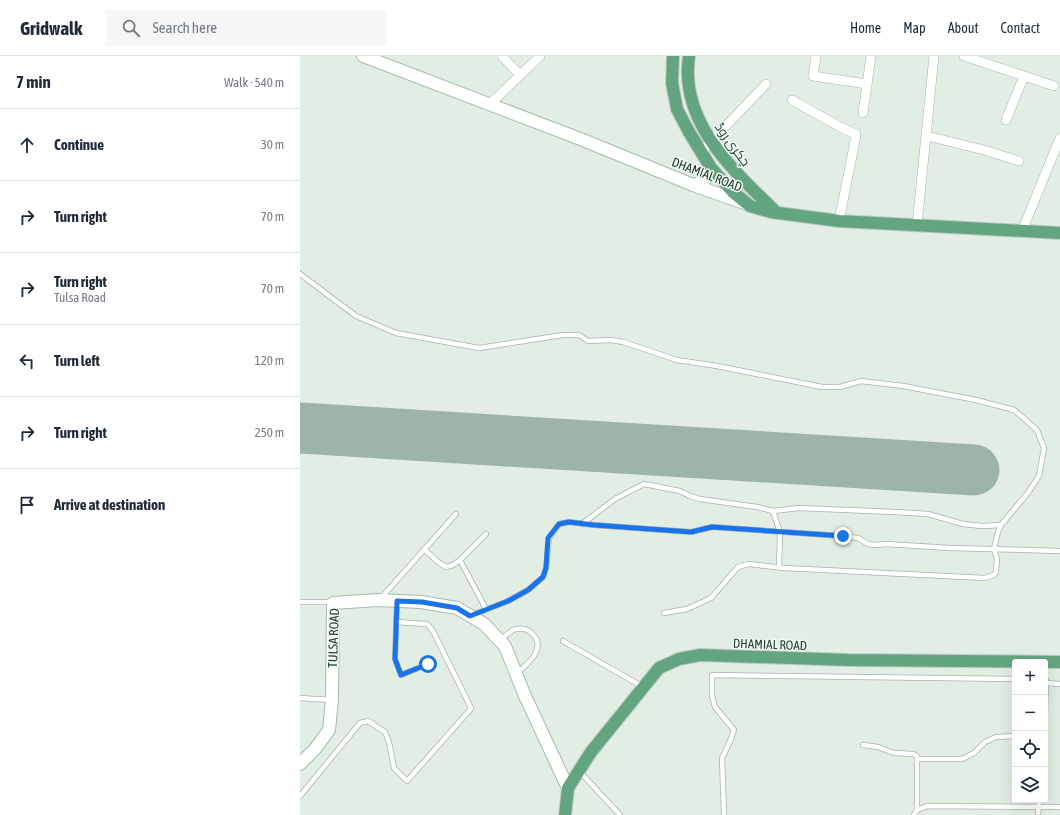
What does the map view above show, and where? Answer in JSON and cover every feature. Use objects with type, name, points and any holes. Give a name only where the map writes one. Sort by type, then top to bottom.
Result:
[{"type":"main road","points":[[673,56],[672,83],[677,109],[711,168],[733,192],[750,206]]},
{"type":"main road","name":"چکری روڈ","points":[[689,56],[687,74],[692,102],[711,141],[735,171],[777,213]]},
{"type":"main road","name":"DHAMIAL ROAD","points":[[750,206],[777,213],[839,221],[1060,233]]},
{"type":"main road","name":"DHAMIAL ROAD","points":[[565,815],[568,788],[591,752],[659,668],[678,659],[700,655],[849,660],[1060,662]]},
{"type":"street","name":"DHAMIAL ROAD","points":[[363,56],[750,206]]},
{"type":"street","points":[[502,56],[520,75]]},
{"type":"street","points":[[490,104],[540,56]]},
{"type":"street","points":[[816,56],[814,76],[867,84]]},
{"type":"street","points":[[862,113],[871,56]]},
{"type":"street","points":[[917,225],[934,56]]},
{"type":"street","points":[[964,56],[1054,86]]},
{"type":"street","points":[[1006,120],[1024,76]]},
{"type":"street","points":[[701,152],[766,84]]},
{"type":"street","points":[[792,100],[842,128],[856,134],[839,221]]},
{"type":"street","points":[[927,136],[984,150],[1019,161]]},
{"type":"street","points":[[1022,231],[1060,138]]},
{"type":"street","points":[[693,185],[703,182],[711,168]]},
{"type":"street","name":"TULSA ROAD","points":[[301,762],[314,749],[329,730],[332,700],[333,602],[378,600],[422,602],[457,608],[484,624],[505,646],[525,696],[568,788]]},
{"type":"lane","points":[[300,274],[356,316],[396,333],[479,348],[564,335],[579,335],[588,341],[612,340],[623,342],[677,360],[717,366],[822,387],[840,387],[861,381],[903,386],[976,400],[1014,410],[1037,430],[1041,438],[1044,448],[1040,476],[1001,525],[994,549],[997,559],[996,572],[994,575],[985,578],[748,564],[738,567],[711,598],[687,609],[664,613]]},
{"type":"lane","points":[[581,524],[615,499],[644,484],[680,491],[700,499],[757,507],[773,511],[799,508],[928,514],[963,524],[982,526],[1001,525]]},
{"type":"lane","points":[[773,511],[780,532],[780,567]]},
{"type":"lane","points":[[378,600],[456,514]]},
{"type":"lane","points":[[470,616],[508,601],[528,590],[543,577],[546,568],[548,538],[559,524],[569,522],[691,532],[712,527],[843,536],[858,538],[868,544],[876,545],[886,544],[1060,551]]},
{"type":"lane","points":[[424,549],[446,567],[453,565],[460,560],[486,534]]},
{"type":"lane","points":[[460,560],[486,609]]},
{"type":"lane","points":[[397,601],[395,659],[401,675],[428,664]]},
{"type":"lane","points":[[300,602],[333,602]]},
{"type":"lane","points":[[300,796],[360,723],[368,721],[385,732],[389,742],[394,768],[407,780],[471,708],[427,624],[396,622]]},
{"type":"lane","points":[[500,640],[514,630],[518,629],[529,630],[536,638],[536,652],[525,666],[516,674]]},
{"type":"lane","points":[[564,641],[643,687]]},
{"type":"lane","points":[[724,815],[722,758],[734,730],[715,707],[712,696],[712,675],[1012,679]]},
{"type":"lane","points":[[1048,681],[1060,684]]},
{"type":"lane","points":[[300,698],[332,700]]},
{"type":"lane","points":[[918,759],[962,758],[974,753],[985,742],[996,737],[1012,736]]},
{"type":"lane","points":[[863,745],[917,756],[917,810],[914,815]]},
{"type":"lane","points":[[579,771],[620,815]]},
{"type":"lane","points":[[917,810],[926,806],[1060,807]]},
{"type":"lane","points":[[1038,815],[1039,806]]},
{"type":"runway","points":[[300,428],[974,470]]},
{"type":"route","points":[[428,664],[401,675],[395,659],[397,601],[422,602],[457,608],[470,616],[508,601],[528,590],[543,577],[546,568],[548,538],[559,524],[569,522],[691,532],[712,527],[843,536]]}]
